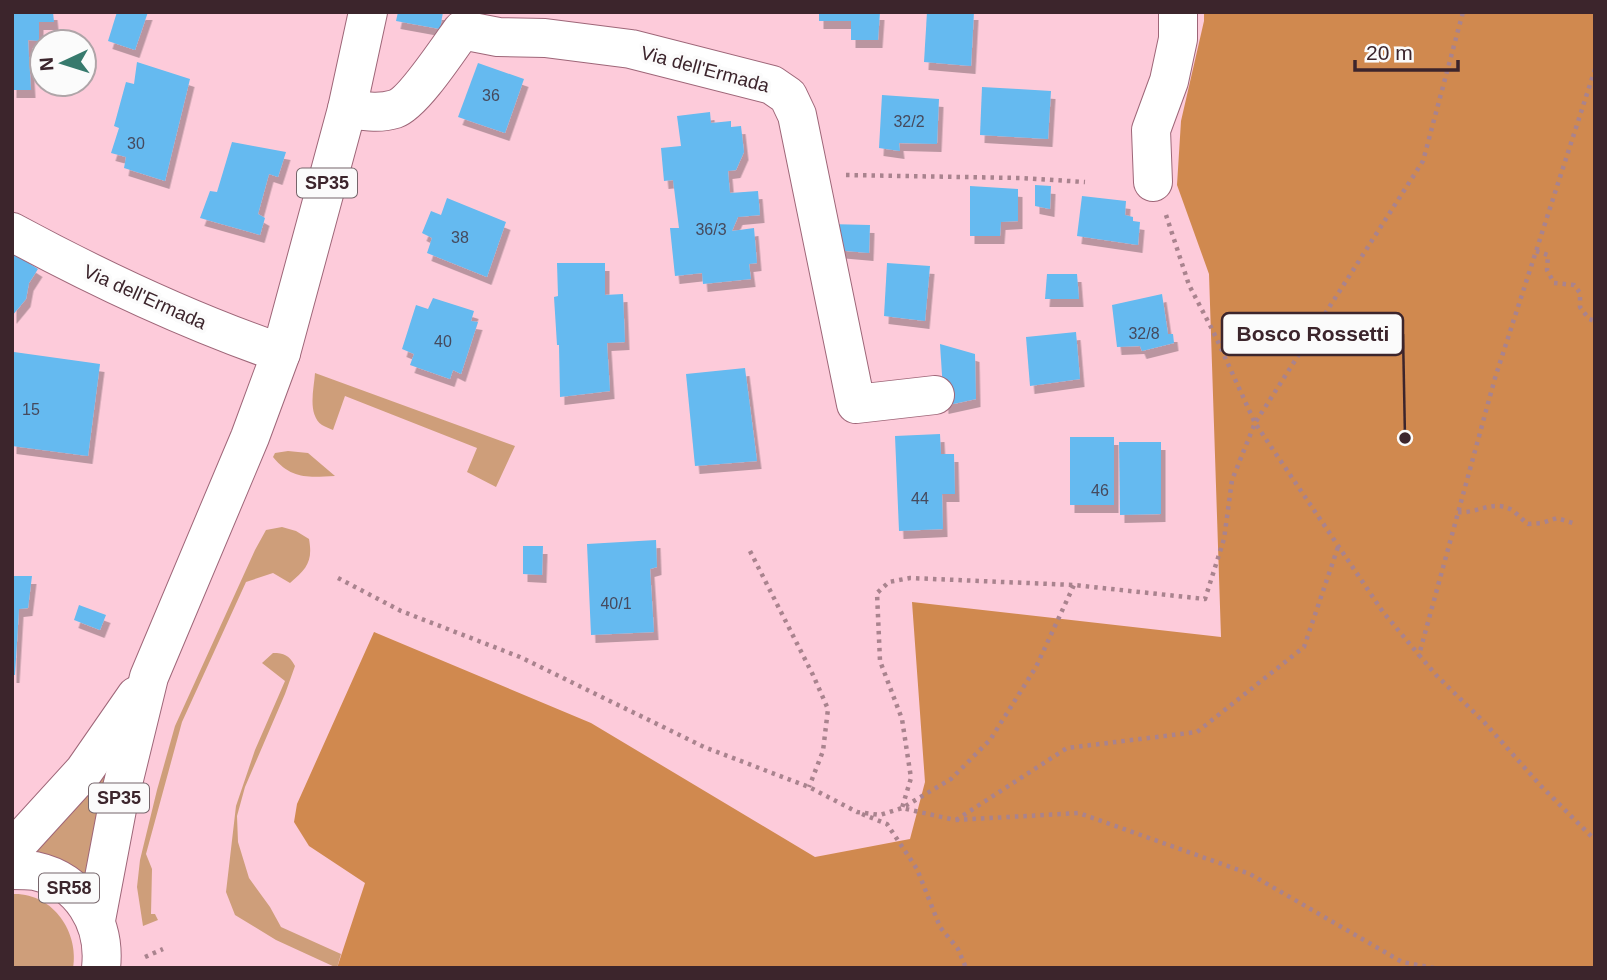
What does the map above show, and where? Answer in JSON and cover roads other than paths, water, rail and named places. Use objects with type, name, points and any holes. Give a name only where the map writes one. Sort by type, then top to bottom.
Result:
[{"type":"street","name":"SP35","points":[[112,950],[118,804],[149,677],[250,438],[282,353],[347,109],[368,12]]},
{"type":"street","points":[[1153,182],[1152,131],[1178,39],[1178,12]]},
{"type":"street","name":"Via dell'Ermada","points":[[347,109],[377,113],[398,108],[420,88],[462,30],[498,37],[545,38],[631,49],[772,85],[788,96],[797,115],[856,404],[935,395]]},
{"type":"street","name":"Via dell'Ermada","points":[[12,232],[152,303],[242,340],[282,353]]},
{"type":"street","name":"SP35","points":[[12,850],[84,771],[149,677]]},
{"type":"street","name":"SR58","points":[[12,870],[35,871],[60,881],[81,898],[112,950]]},
{"type":"place","name":"Bosco Rossetti","points":[[1405,438]]}]
